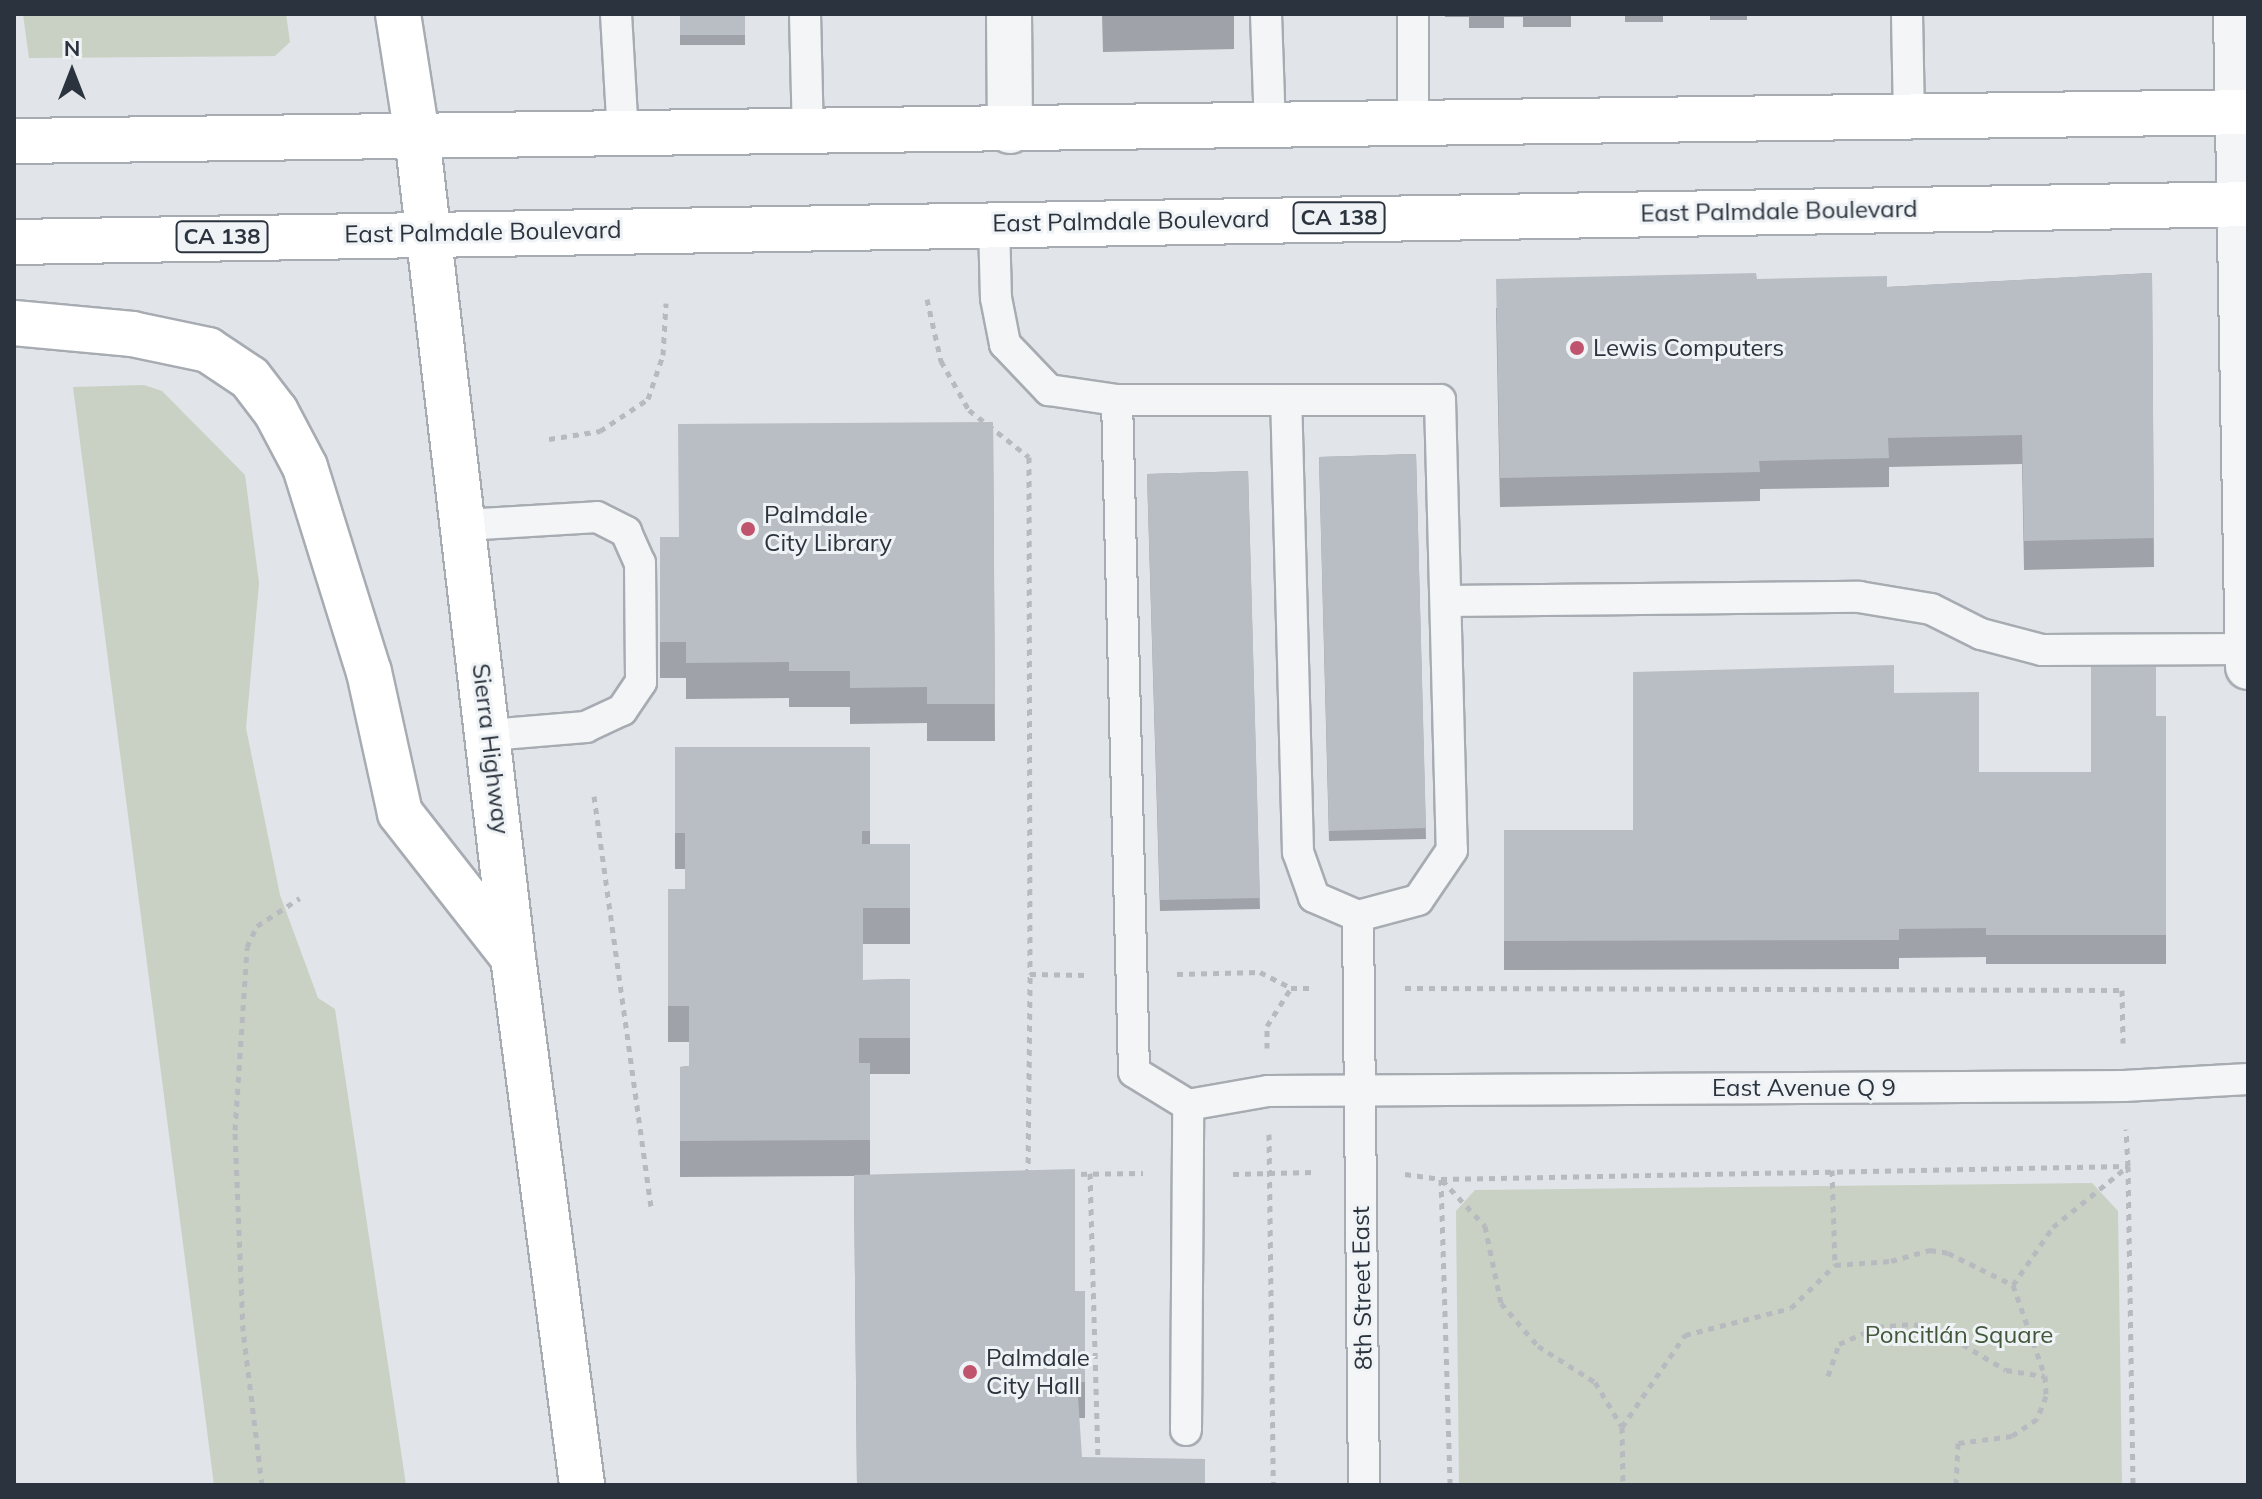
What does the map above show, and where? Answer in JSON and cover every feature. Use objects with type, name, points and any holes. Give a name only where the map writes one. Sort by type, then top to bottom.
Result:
[{"type":"main road","name":"Sierra Highway","points":[[398,14],[430,232],[513,957],[582,1485]]},
{"type":"main road","points":[[14,141],[1010,131],[2243,112]]},
{"type":"main road","name":"East Palmdale Boulevard","points":[[14,242],[430,232],[2243,204]]},
{"type":"main road","points":[[14,323],[132,334],[208,350],[250,378],[276,412],[305,467],[369,672],[400,813],[513,957]]},
{"type":"street","points":[[1009,14],[1010,131]]},
{"type":"street","points":[[2236,14],[2243,112],[2248,667]]},
{"type":"lane","points":[[616,14],[623,135]]},
{"type":"lane","points":[[805,14],[808,133]]},
{"type":"lane","points":[[1266,14],[1270,127]]},
{"type":"lane","points":[[1413,14],[1413,125]]},
{"type":"lane","points":[[1907,14],[1909,117]]},
{"type":"lane","points":[[994,223],[996,298],[1005,344],[1049,390],[1117,400],[1440,400],[1452,850],[1418,900],[1358,916],[1314,897],[1298,852],[1286,402]]},
{"type":"lane","points":[[1117,400],[1134,1072],[1188,1105],[1186,1430]]},
{"type":"lane","points":[[464,525],[597,517],[626,532],[640,563],[641,682],[622,710],[586,727],[489,735]]},
{"type":"lane","points":[[1446,601],[1859,597],[1931,609],[1981,634],[2042,650],[2248,649]]},
{"type":"lane","name":"8th Street East","points":[[1358,916],[1356,988],[1364,1485]]},
{"type":"lane","name":"East Avenue Q 9","points":[[1188,1105],[1268,1091],[2124,1086],[2248,1079]]},
{"type":"path","points":[[927,299],[941,361],[969,410],[1029,457],[1030,974]]},
{"type":"path","points":[[549,439],[600,431],[648,399],[663,355],[666,303]]},
{"type":"path","points":[[594,796],[651,1206]]},
{"type":"path","points":[[262,1485],[243,1331],[235,1130],[247,947],[257,926],[300,898]]},
{"type":"path","points":[[1273,1485],[1267,1026],[1291,988],[2122,990],[2133,1485]]},
{"type":"path","points":[[1441,1179],[1832,1169],[2128,1166]]},
{"type":"path","points":[[2013,1285],[2053,1227],[2128,1166]]},
{"type":"path","points":[[1832,1169],[1835,1265]]},
{"type":"path","points":[[1090,1173],[1099,1469]]},
{"type":"path","points":[[1441,1179],[1485,1226],[1501,1303],[1538,1346],[1595,1382],[1622,1427],[1623,1485]]},
{"type":"path","points":[[1441,1179],[1450,1485]]},
{"type":"path","points":[[1622,1427],[1685,1335],[1791,1308],[1835,1265],[1891,1261],[1930,1250],[1948,1253],[2013,1285],[2045,1376],[2046,1396],[2037,1419],[2012,1436],[1958,1443],[1956,1485]]},
{"type":"path","points":[[1828,1376],[1839,1344],[1878,1327],[1914,1324],[1942,1332],[2006,1370],[2045,1376]]},
{"type":"green space","points":[[23,14],[286,14],[290,42],[275,56],[29,58]]},
{"type":"green space","points":[[144,385],[162,391],[245,475],[259,583],[246,728],[280,895],[318,998],[335,1009],[406,1485],[214,1485],[73,387]]},
{"type":"green space","name":"Poncitlán Square","points":[[2092,1183],[2118,1211],[2122,1485],[1459,1485],[1456,1211],[1475,1190]]},
{"type":"building","points":[[680,14],[745,14],[745,35],[680,35]]},
{"type":"building","points":[[1103,14],[1191,14],[1103,16]]},
{"type":"building","points":[[1756,273],[1757,279],[1887,276],[1887,287],[2152,273],[2154,538],[2024,541],[2022,435],[1888,438],[1889,458],[1759,461],[1760,472],[1500,478],[1496,279]]},
{"type":"building","points":[[993,422],[995,704],[927,704],[927,687],[850,688],[850,671],[789,671],[789,662],[686,663],[686,642],[660,642],[660,537],[679,537],[678,424]]},
{"type":"building","points":[[1416,454],[1426,828],[1329,831],[1319,457]]},
{"type":"building","points":[[1248,471],[1260,898],[1160,900],[1147,474]]},
{"type":"building","points":[[1894,665],[1894,693],[1979,692],[1979,772],[2091,772],[2091,667],[2156,667],[2156,716],[2166,716],[2166,935],[1986,935],[1986,928],[1899,929],[1899,940],[1504,941],[1504,830],[1633,830],[1633,672]]},
{"type":"building","points":[[675,747],[870,747],[870,831],[862,831],[862,844],[910,844],[910,908],[863,908],[863,980],[910,979],[910,1038],[859,1038],[859,1063],[870,1063],[870,1140],[680,1141],[680,1067],[689,1066],[689,1006],[668,1006],[668,889],[685,889],[685,833],[675,833]]},
{"type":"building","name":"Palmdale City Hall","points":[[1075,1169],[1075,1291],[1085,1291],[1085,1382],[1077,1382],[1082,1457],[1205,1459],[1205,1485],[857,1485],[854,1175]]},
{"type":"place","name":"Lewis Computers","points":[[1577,348]]},
{"type":"place","name":"Palmdale City Library","points":[[748,529]]},
{"type":"place","name":"Palmdale City Hall","points":[[970,1372]]}]
